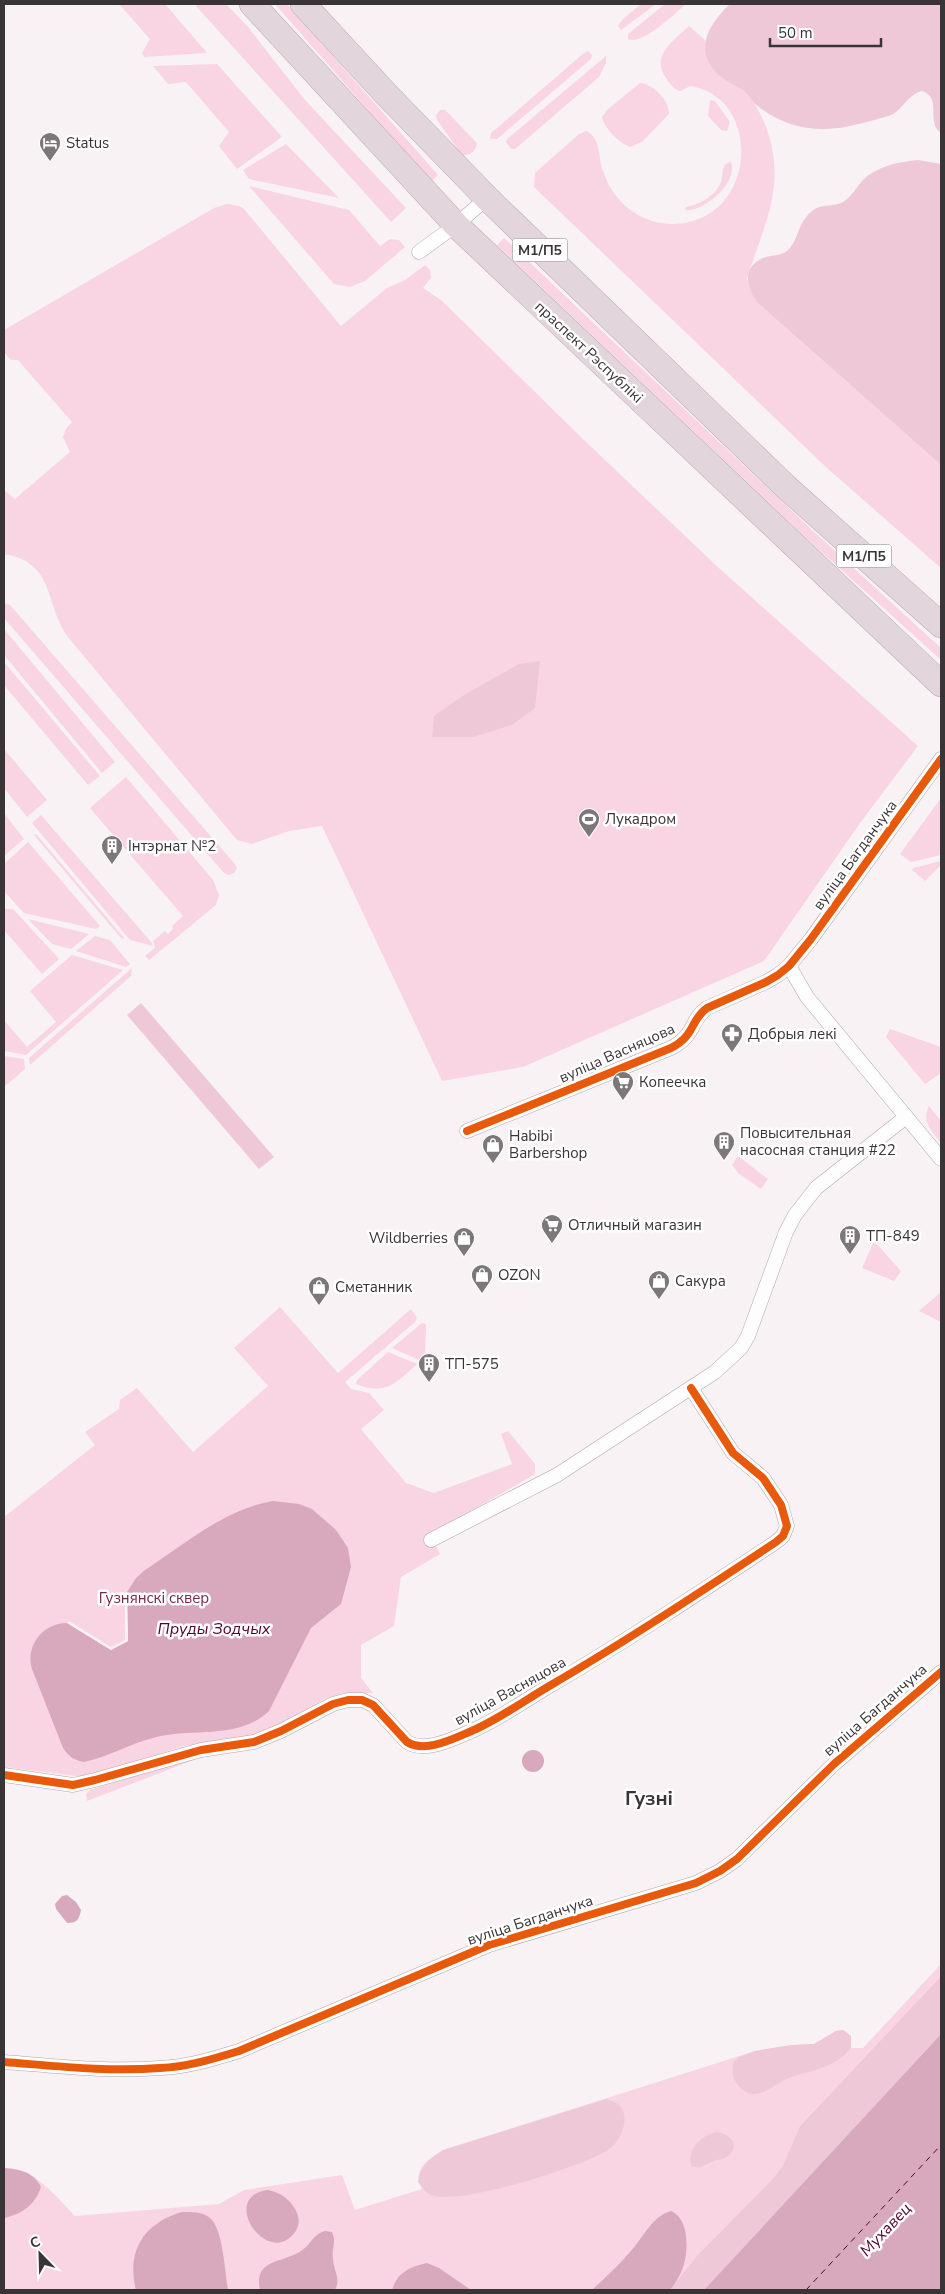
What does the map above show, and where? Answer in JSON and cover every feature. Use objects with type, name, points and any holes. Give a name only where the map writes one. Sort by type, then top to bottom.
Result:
[{"type":"highway","name":"праспект Рэспублікі","points":[[252,4],[456,225],[941,684]]},
{"type":"highway","name":"М1/П5","points":[[303,4],[386,94],[487,198],[786,487],[941,624]]},
{"type":"street","points":[[419,252],[456,225],[487,198]]},
{"type":"street","name":"вуліца Багданчука","points":[[789,966],[811,939],[941,758]]},
{"type":"street","points":[[789,966],[808,997],[941,1159]]},
{"type":"street","name":"вуліца Васняцова","points":[[467,1131],[671,1048],[686,1038],[700,1015],[707,1008],[772,979],[789,966]]},
{"type":"street","points":[[431,1540],[544,1482],[690,1388],[729,1360],[748,1336],[786,1232],[795,1215],[816,1188],[906,1117]]},
{"type":"street","name":"вуліца Васняцова","points":[[4,1775],[73,1785],[80,1784],[201,1750],[254,1742],[281,1731],[333,1704],[348,1700],[362,1700],[373,1705],[407,1742],[413,1746],[420,1747],[438,1743],[477,1728],[618,1646],[783,1536],[787,1526],[786,1516],[770,1486],[756,1470],[733,1453],[690,1388]]},
{"type":"street","name":"вуліца Багданчука","points":[[4,2062],[116,2070],[161,2068],[212,2059],[239,2051],[489,1945],[696,1883],[720,1871],[737,1858],[856,1744],[941,1672]]},
{"type":"green space","points":[[119,4],[165,4],[207,53],[144,57],[142,53],[150,39]]},
{"type":"green space","points":[[199,4],[226,4],[248,27],[305,100],[406,208],[391,222],[196,6]]},
{"type":"green space","points":[[275,4],[287,4],[438,175],[431,182]]},
{"type":"green space","points":[[641,4],[656,4],[621,30],[618,26],[623,19]]},
{"type":"green space","points":[[665,4],[686,4],[650,33],[634,40],[628,39],[628,34]]},
{"type":"green space","points":[[689,26],[705,40],[708,61],[713,68],[739,87],[753,102],[765,125],[773,151],[775,170],[771,206],[747,279],[759,304],[941,465],[941,568],[827,468],[534,187],[535,173],[579,134],[586,131],[591,134],[597,143],[603,171],[611,189],[637,215],[655,222],[668,224],[682,223],[707,215],[723,202],[735,184],[740,164],[741,143],[736,123],[726,106],[711,93],[690,86],[681,91],[676,89],[666,78],[662,70],[662,56],[666,49]]},
{"type":"green space","points":[[588,51],[592,55],[591,59],[497,139],[490,139],[491,133]]},
{"type":"green space","points":[[606,56],[606,63],[599,77],[515,149],[511,149],[506,142],[507,139]]},
{"type":"green space","points":[[217,64],[282,137],[237,169],[219,146],[229,132],[186,82],[168,84],[153,66]]},
{"type":"green space","points":[[640,83],[650,86],[663,98],[669,114],[642,142],[630,147],[613,135],[602,117],[607,110]]},
{"type":"green space","points":[[710,100],[715,101],[730,122],[727,131],[721,130],[708,116]]},
{"type":"green space","points":[[440,110],[445,110],[477,143],[476,148],[472,152],[462,155],[437,120],[436,115]]},
{"type":"green space","points":[[286,144],[339,198],[249,179],[243,170]]},
{"type":"green space","points":[[731,162],[730,178],[718,195],[701,207],[685,210],[686,207],[703,201],[717,189],[722,178],[724,166]]},
{"type":"green space","points":[[249,186],[349,210],[380,246],[390,239],[399,240],[405,247],[365,281],[350,287],[334,284]]},
{"type":"green space","points":[[227,204],[244,209],[341,326],[387,288],[405,280],[425,265],[430,270],[431,278],[423,288],[441,300],[586,442],[720,569],[918,746],[860,823],[764,961],[523,1067],[442,1081],[322,826],[289,831],[252,844],[237,840],[68,637],[60,624],[41,575],[33,566],[21,559],[4,554],[4,490],[15,499],[70,452],[63,437],[66,429],[72,422],[18,360],[11,360],[4,352],[4,330],[214,208]]},
{"type":"green space","points":[[504,238],[811,529],[941,648],[941,660],[804,536],[497,245]]},
{"type":"green space","points":[[4,603],[10,605],[234,863],[237,868],[234,873],[229,875],[224,873],[4,618]]},
{"type":"green space","points":[[4,629],[115,762],[102,773],[4,655]]},
{"type":"green space","points":[[4,662],[100,776],[88,785],[4,685]]},
{"type":"green space","points":[[4,749],[47,800],[27,817],[4,788]]},
{"type":"green space","points":[[126,777],[213,880],[219,895],[216,905],[149,960],[145,956],[155,948],[153,941],[165,931],[168,934],[173,929],[172,926],[183,916],[90,808]]},
{"type":"green space","points":[[941,798],[941,855],[911,862],[900,854]]},
{"type":"green space","points":[[4,813],[24,839],[4,856]]},
{"type":"green space","points":[[41,815],[153,946],[130,940],[32,823]]},
{"type":"green space","points":[[36,834],[125,939],[121,938],[34,835]]},
{"type":"green space","points":[[28,842],[100,926],[96,929],[24,913],[4,891],[4,864]]},
{"type":"green space","points":[[941,861],[941,865],[925,881],[912,870],[913,868]]},
{"type":"green space","points":[[4,909],[13,909],[59,959],[42,974],[4,930]]},
{"type":"green space","points":[[28,919],[89,934],[71,949],[52,944]]},
{"type":"green space","points":[[95,936],[110,940],[130,964],[126,967],[76,951]]},
{"type":"green space","points":[[72,955],[123,970],[26,1055],[4,1051],[4,1020],[27,1047],[56,1022],[30,991]]},
{"type":"green space","points":[[132,968],[131,976],[30,1065],[29,1058]]},
{"type":"green space","points":[[890,1029],[941,1047],[941,1073],[925,1084],[886,1037]]},
{"type":"green space","points":[[4,1056],[24,1059],[25,1069],[4,1087]]},
{"type":"green space","points":[[929,1106],[941,1121],[941,1143],[927,1122],[926,1117]]},
{"type":"green space","points":[[738,1156],[768,1179],[761,1189],[738,1173],[732,1165]]},
{"type":"green space","points":[[874,1241],[901,1271],[894,1281],[862,1268]]},
{"type":"green space","points":[[941,1292],[941,1322],[919,1311]]},
{"type":"green space","name":"Гузнянскі сквер","points":[[280,1307],[338,1373],[411,1309],[417,1318],[415,1322],[345,1382],[351,1389],[369,1393],[384,1410],[361,1429],[406,1483],[434,1493],[512,1464],[501,1434],[508,1431],[535,1464],[535,1474],[430,1535],[440,1554],[401,1577],[394,1626],[361,1645],[361,1678],[373,1693],[343,1693],[324,1699],[259,1737],[184,1746],[84,1777],[4,1767],[4,1517],[95,1445],[85,1432],[119,1409],[120,1400],[137,1388],[193,1452],[268,1386],[234,1348]]},
{"type":"green space","points":[[422,1323],[426,1324],[426,1327],[425,1355],[421,1361],[392,1348]]},
{"type":"green space","points":[[388,1352],[417,1364],[390,1386],[375,1389],[356,1384],[357,1380]]},
{"type":"green space","points":[[217,1751],[87,1801],[86,1794],[90,1790]]},
{"type":"green space","points":[[941,1964],[941,1976],[800,2126],[832,2151],[704,2290],[4,2290],[4,2168],[26,2174],[44,2184],[75,2216],[219,2204],[244,2190],[342,2175],[355,2210],[422,2189],[419,2182],[420,2171],[427,2162],[443,2150],[755,2051],[792,2045],[814,2044],[836,2031],[843,2030],[851,2036],[851,2048],[863,2048]]},
{"type":"shaded area","points":[[730,4],[941,4],[941,133],[934,123],[932,99],[922,91],[910,98],[893,114],[842,128],[815,129],[793,125],[763,110],[744,91],[719,75],[706,57],[706,38],[710,29]]},
{"type":"shaded area","points":[[918,160],[941,164],[941,465],[759,304],[751,292],[748,280],[748,274],[755,263],[765,257],[786,252],[789,249],[804,220],[815,209],[841,203],[850,196],[862,181],[881,168]]},
{"type":"shaded area","points":[[540,661],[535,708],[512,725],[473,737],[432,737],[434,716],[464,695],[519,664]]},
{"type":"shaded area","points":[[141,1003],[274,1157],[259,1169],[127,1015]]},
{"type":"shaded area","points":[[941,1976],[941,2034],[704,2290],[670,2290],[698,2255],[770,2182],[783,2166],[800,2126]]},
{"type":"shaded area","points":[[843,2030],[851,2036],[851,2048],[845,2055],[830,2064],[789,2078],[757,2094],[744,2091],[735,2080],[732,2066],[739,2057],[755,2051],[792,2045],[814,2044],[836,2031]]},
{"type":"shaded area","points":[[607,2099],[618,2104],[622,2109],[624,2115],[623,2128],[621,2135],[613,2146],[594,2157],[548,2175],[466,2195],[445,2197],[431,2195],[418,2182],[421,2171],[426,2163],[443,2150]]},
{"type":"shaded area","points":[[717,2132],[731,2138],[734,2146],[733,2150],[724,2159],[715,2160],[701,2167],[692,2166],[690,2160],[693,2149],[701,2139]]},
{"type":"water","name":"Пруды Зодчых","points":[[273,1501],[299,1504],[312,1509],[336,1530],[348,1548],[351,1567],[341,1604],[311,1628],[269,1711],[256,1720],[229,1730],[183,1733],[153,1738],[84,1762],[70,1756],[63,1748],[32,1669],[31,1653],[33,1645],[38,1638],[50,1627],[67,1623],[111,1650],[128,1641],[127,1592],[136,1578],[190,1539],[222,1519],[255,1505]]},
{"type":"water","points":[[529,1750],[537,1750],[544,1757],[544,1765],[537,1772],[529,1772],[522,1765],[522,1757]]},
{"type":"water","points":[[67,1895],[76,1902],[81,1910],[77,1920],[70,1923],[67,1923],[56,1909],[55,1904],[62,1896]]},
{"type":"water","name":"Мухавец","points":[[941,2034],[941,2290],[704,2290]]},
{"type":"water","points":[[4,2168],[26,2172],[41,2187],[35,2199],[27,2208],[17,2214],[4,2218]]},
{"type":"water","points":[[267,2190],[283,2196],[290,2202],[298,2217],[295,2232],[288,2239],[278,2243],[267,2240],[258,2234],[250,2224],[247,2214],[248,2203],[254,2195]]},
{"type":"water","points":[[671,2211],[682,2221],[687,2246],[682,2270],[670,2290],[592,2290],[626,2257],[653,2222]]},
{"type":"water","points":[[182,2212],[205,2215],[216,2226],[225,2263],[228,2290],[136,2290],[134,2263],[136,2251],[141,2240],[157,2223]]},
{"type":"water","points":[[325,2231],[332,2232],[333,2236],[333,2256],[337,2279],[335,2290],[260,2290],[259,2280],[265,2267],[301,2251],[317,2235]]},
{"type":"water","points":[[427,2263],[439,2268],[471,2290],[392,2290],[401,2275]]},
{"type":"pier","points":[[125,1592],[127,1592],[128,1641],[111,1650],[67,1623],[69,1621],[111,1647],[125,1640]]},
{"type":"ferry route","points":[[806,2290],[941,2145]]},
{"type":"cycle path","points":[[467,1131],[671,1048],[685,1038],[698,1017],[707,1008],[778,975],[789,966],[811,939],[941,759]]},
{"type":"cycle path","points":[[4,1775],[73,1785],[201,1750],[254,1742],[281,1731],[333,1704],[348,1700],[362,1700],[373,1705],[407,1742],[415,1745],[423,1746],[442,1743],[495,1719],[637,1633],[783,1536],[787,1526],[781,1505],[763,1478],[733,1453],[691,1388]]},
{"type":"cycle path","points":[[4,2062],[82,2068],[140,2069],[170,2067],[210,2060],[239,2051],[489,1945],[696,1883],[720,1871],[737,1859],[834,1764],[941,1672]]},
{"type":"place","name":"Status","points":[[50,162]]},
{"type":"place","name":"Лукадром","points":[[589,838]]},
{"type":"place","name":"Інтэрнат №2","points":[[112,865]]},
{"type":"place","name":"Добрыя лекі","points":[[732,1053]]},
{"type":"place","name":"Копеечка","points":[[623,1101]]},
{"type":"place","name":"Повысительная насосная станция #22","points":[[724,1161]]},
{"type":"place","name":"Habibi Barbershop","points":[[493,1164]]},
{"type":"place","name":"Отличный магазин","points":[[552,1244]]},
{"type":"place","name":"ТП-849","points":[[850,1255]]},
{"type":"place","name":"Wildberries","points":[[464,1257]]},
{"type":"place","name":"OZON","points":[[482,1294]]},
{"type":"place","name":"Сакура","points":[[659,1300]]},
{"type":"place","name":"Сметанник","points":[[319,1306]]},
{"type":"place","name":"ТП-575","points":[[429,1383]]},
{"type":"district","name":"Гузні","points":[[649,1798]]}]
